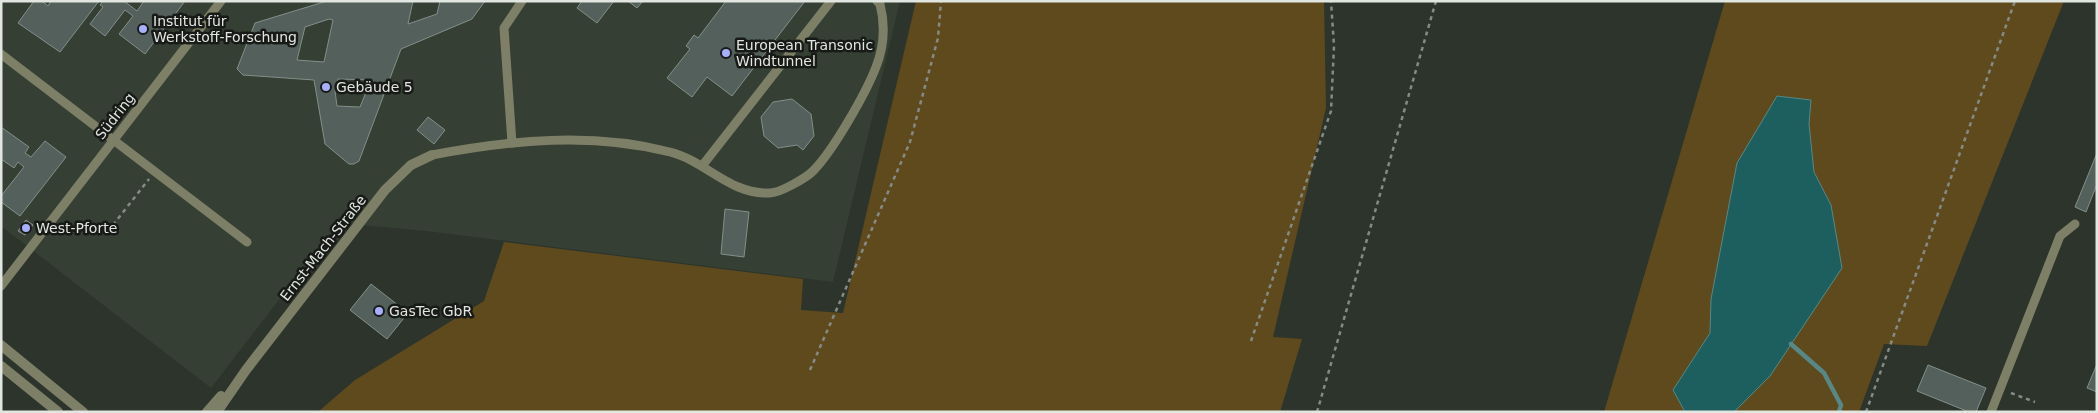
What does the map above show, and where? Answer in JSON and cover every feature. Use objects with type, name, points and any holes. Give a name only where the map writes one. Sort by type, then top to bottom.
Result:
[{"type":"street","name":"Ernst-Mach-Straße","points":[[217,412],[246,370],[397,176],[411,165],[432,155]]},
{"type":"street","points":[[1,345],[83,412]]},
{"type":"street","points":[[1,366],[58,412]]},
{"type":"street","name":"Ernst-Mach-Straße","points":[[207,412],[246,370]]},
{"type":"lane","name":"Südring","points":[[1,286],[221,1]]},
{"type":"lane","points":[[512,143],[504,28],[522,1]]},
{"type":"lane","points":[[702,166],[831,1]]},
{"type":"lane","points":[[432,155],[512,143],[573,139],[600,140],[671,152],[702,166],[735,187],[771,193],[794,184],[813,171],[841,132],[876,66],[885,24],[880,2]]},
{"type":"lane","points":[[1,54],[247,242]]},
{"type":"lane","points":[[1991,412],[2060,236],[2075,224]]},
{"type":"path","points":[[810,370],[910,142],[938,38],[941,1]]},
{"type":"path","points":[[1251,341],[1331,111],[1334,46],[1331,1]]},
{"type":"path","points":[[1317,412],[1436,1]]},
{"type":"path","points":[[1866,412],[2015,1]]},
{"type":"path","points":[[113,225],[154,171]]},
{"type":"path","points":[[2000,388],[2034,402]]},
{"type":"shaded area","points":[[1,1],[900,1],[833,282],[426,231],[338,223],[211,388],[1,226]]},
{"type":"shaded area","points":[[916,1],[1324,1],[1326,108],[1273,337],[1302,339],[1280,412],[318,412],[355,380],[484,301],[504,242],[803,279],[801,310],[843,313]]},
{"type":"shaded area","points":[[1725,1],[2064,1],[1927,346],[1884,344],[1859,412],[1734,412],[1770,376],[1831,205],[1814,172],[1809,124],[1811,100],[1711,299],[1710,333],[1673,390],[1685,412],[1604,412]]},
{"type":"water","points":[[1777,96],[1811,100],[1809,124],[1814,172],[1831,205],[1842,268],[1770,376],[1734,412],[1685,412],[1673,390],[1710,333],[1711,299],[1737,163]]},
{"type":"building","points":[[34,1],[42,1],[48,6],[51,1],[99,1],[60,52],[18,23]]},
{"type":"building","name":"Institut für Werkstoff-Forschung","points":[[103,1],[124,1],[137,11],[144,1],[185,1],[145,54],[119,34],[133,16],[125,10],[105,36],[90,24],[103,7],[100,5]]},
{"type":"building","name":"Gebäude 5","points":[[327,1],[413,1],[408,24],[437,14],[440,1],[485,1],[472,19],[401,49],[359,161],[354,164],[349,164],[325,144],[314,80],[243,75],[237,69],[255,23]],"holes":[[[329,19],[333,20],[324,62],[297,60],[305,27]],[[338,79],[371,80],[360,107],[337,106],[335,91]]]},
{"type":"building","points":[[582,1],[614,1],[597,23],[577,8]]},
{"type":"building","points":[[628,1],[643,1],[637,8]]},
{"type":"building","name":"European Transonic Windtunnel","points":[[726,1],[805,1],[732,96],[707,77],[692,97],[667,78],[690,49],[686,46],[694,35],[698,38]]},
{"type":"building","points":[[792,99],[811,114],[814,136],[803,150],[797,145],[778,148],[764,136],[761,117],[773,102]]},
{"type":"building","points":[[428,117],[445,130],[434,144],[417,130]]},
{"type":"building","points":[[1,127],[29,147],[25,153],[31,157],[45,141],[66,157],[20,216],[1,202],[1,196],[24,167],[18,162],[14,168],[1,159]]},
{"type":"building","points":[[2097,153],[2097,184],[2086,212],[2075,207]]},
{"type":"building","points":[[725,209],[749,212],[744,257],[721,254]]},
{"type":"building","name":"West-Pforte","points":[[26,220],[33,225],[25,235],[18,231]]},
{"type":"building","name":"GasTec GbR","points":[[371,284],[408,313],[387,339],[350,310]]},
{"type":"building","points":[[2097,364],[2097,392],[2087,388]]},
{"type":"building","points":[[1928,365],[1986,388],[1976,412],[1969,412],[1917,391]]},
{"type":"waterway","points":[[1791,344],[1824,373],[1841,405],[1839,412]]},
{"type":"place","name":"Institut für Werkstoff-Forschung","points":[[143,29]]},
{"type":"place","name":"European Transonic Windtunnel","points":[[726,53]]},
{"type":"place","name":"Gebäude 5","points":[[326,87]]},
{"type":"place","name":"West-Pforte","points":[[26,228]]},
{"type":"place","name":"GasTec GbR","points":[[379,311]]}]
